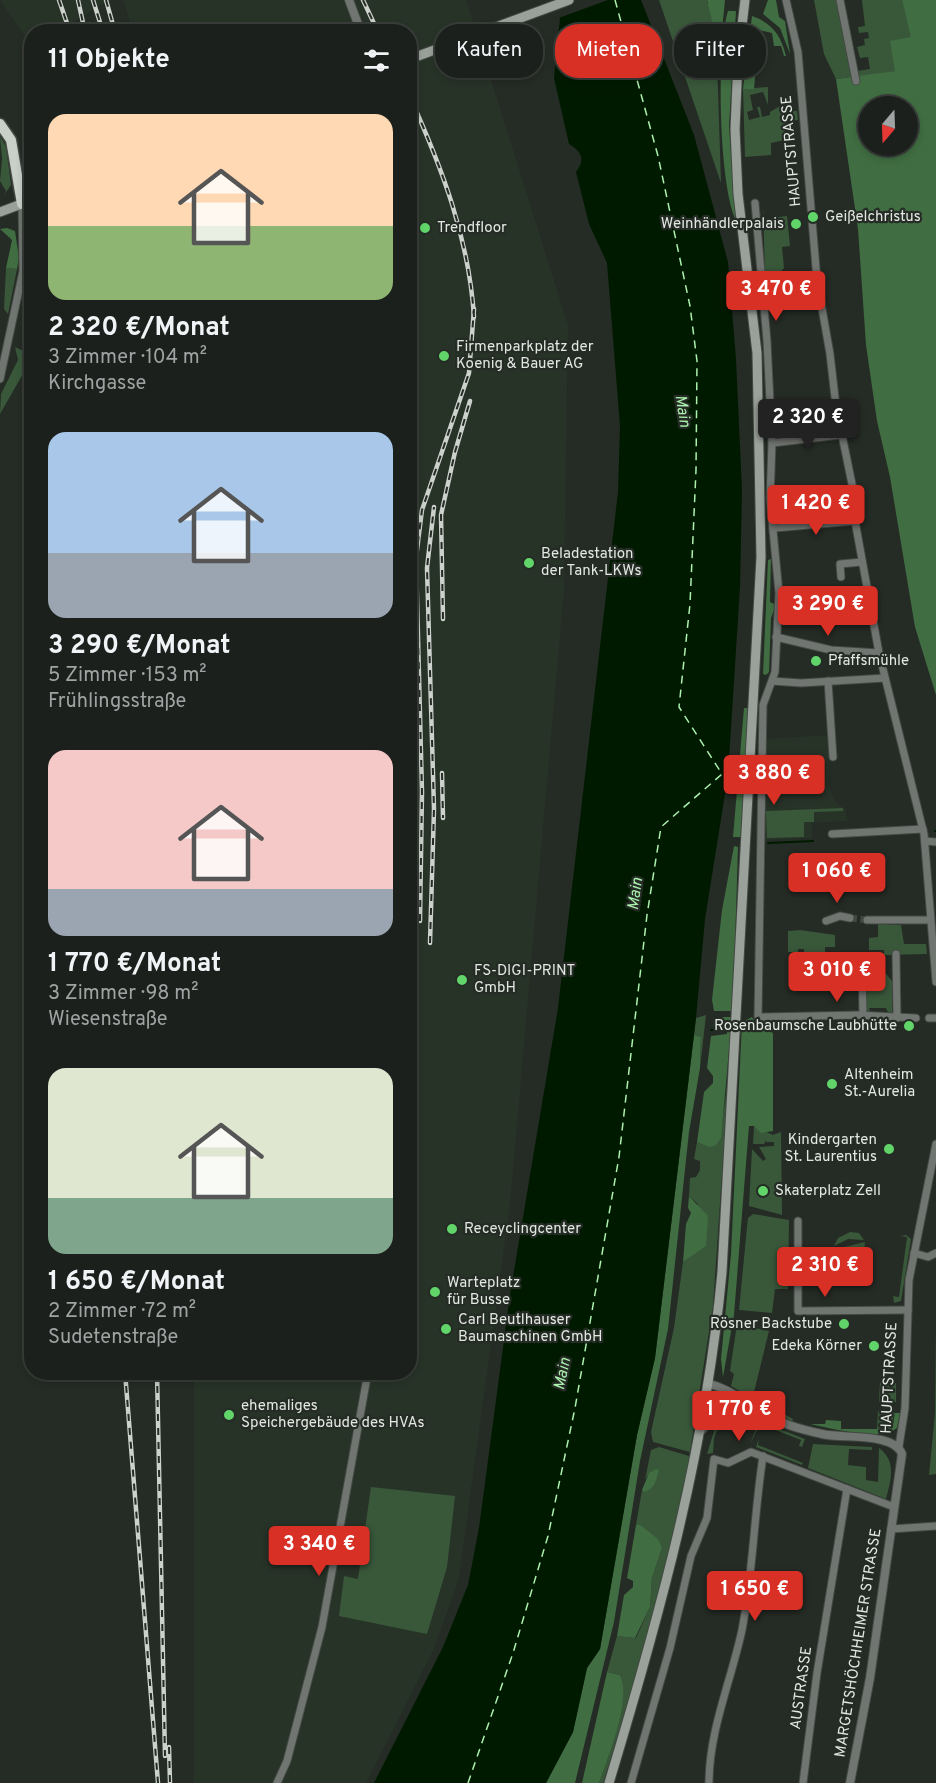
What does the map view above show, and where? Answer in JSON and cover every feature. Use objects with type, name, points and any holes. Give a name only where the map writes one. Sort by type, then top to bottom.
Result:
[{"type":"highway","points":[[0,124],[11,140],[24,190]]},
{"type":"main road","points":[[417,56],[569,0]]},
{"type":"main road","points":[[609,1783],[667,1585],[702,1430],[710,1384],[723,1261],[756,691],[761,557],[757,353],[741,224],[735,129],[745,1]]},
{"type":"main road","points":[[0,212],[24,203]]},
{"type":"street","points":[[349,0],[358,24]]},
{"type":"street","name":"HAUPTSTRASSE","points":[[786,0],[798,52],[817,280],[841,435],[852,484],[855,521],[879,652],[923,829],[936,982]]},
{"type":"street","points":[[840,0],[856,81]]},
{"type":"street","points":[[755,203],[772,443],[770,499],[775,528],[779,593],[772,681],[763,705],[758,1017],[916,1018]]},
{"type":"street","points":[[0,379],[23,271],[24,256]]},
{"type":"street","points":[[772,443],[841,435]]},
{"type":"street","points":[[796,502],[805,524]]},
{"type":"street","points":[[775,528],[855,521]]},
{"type":"street","points":[[841,577],[840,564],[862,562]]},
{"type":"street","points":[[776,637],[831,650],[879,652]]},
{"type":"street","points":[[772,681],[885,678]]},
{"type":"street","points":[[828,681],[832,757]]},
{"type":"street","points":[[832,834],[923,829]]},
{"type":"street","points":[[925,841],[936,842]]},
{"type":"street","points":[[826,921],[840,916],[850,918]]},
{"type":"street","points":[[867,920],[930,920]]},
{"type":"street","points":[[896,954],[897,1018]]},
{"type":"street","points":[[837,965],[861,965],[863,1016]]},
{"type":"street","name":"HAUPTSTRASSE","points":[[894,1507],[902,1454],[899,1446],[905,1408],[908,1310],[914,1253],[924,1214],[936,1144]]},
{"type":"street","points":[[798,1221],[798,1311],[908,1310]]},
{"type":"street","points":[[914,1253],[928,1257],[936,1253]]},
{"type":"street","points":[[277,1783],[287,1761],[322,1627],[367,1380]]},
{"type":"street","points":[[710,1384],[729,1390],[758,1411],[784,1424],[837,1437],[889,1440],[899,1446]]},
{"type":"street","points":[[707,1396],[758,1411]]},
{"type":"street","points":[[702,1430],[717,1413],[738,1405]]},
{"type":"street","points":[[632,1783],[667,1658],[691,1556],[707,1518],[714,1459],[729,1463],[736,1461],[744,1453],[751,1452],[894,1507]]},
{"type":"street","points":[[709,1783],[717,1723],[742,1630],[752,1565],[763,1456]]},
{"type":"street","name":"AUSTRASSE","points":[[803,1783],[819,1662],[847,1490]]},
{"type":"street","name":"MARGETSHÖCHHEIMER STRASSE","points":[[850,1783],[870,1678],[894,1507]]},
{"type":"street","points":[[891,1529],[936,1526]]},
{"type":"shaded area","points":[[0,0],[109,0],[70,24],[24,24],[24,35]]},
{"type":"shaded area","points":[[123,0],[466,0],[474,24],[435,24],[435,78],[490,78],[568,325],[564,590],[510,1204],[459,1578],[434,1649],[366,1783],[194,1783],[194,1380],[417,1380],[417,24],[131,24]]},
{"type":"shaded area","points":[[659,0],[707,0],[707,3],[721,12],[720,24],[674,24],[674,44]]},
{"type":"shaded area","points":[[814,0],[837,0],[851,77],[836,79],[824,54]]},
{"type":"shaded area","points":[[862,0],[902,0],[912,37],[895,71],[860,78],[858,71],[870,69],[868,57],[860,58],[857,47],[865,45],[864,39],[869,38],[868,32],[859,33],[858,27],[865,26]]},
{"type":"shaded area","points":[[685,78],[718,78],[721,183]]},
{"type":"shaded area","points":[[768,87],[768,105],[763,92],[750,95],[753,110],[747,112],[749,120],[760,117],[757,107],[760,107],[762,117],[770,115],[770,112],[790,100],[788,111],[797,111],[798,120],[788,121],[789,139],[771,143],[771,155],[745,157],[743,89]]},
{"type":"shaded area","points":[[0,136],[6,147],[11,185],[4,195],[6,191],[0,181],[2,159]]},
{"type":"shaded area","points":[[763,206],[764,219],[787,216],[790,246],[782,247],[784,268],[780,272],[781,278],[765,275]]},
{"type":"shaded area","points":[[6,268],[17,269],[8,314],[4,309]]},
{"type":"shaded area","points":[[15,347],[24,351],[24,372],[0,414],[1,394],[18,360]]},
{"type":"shaded area","points":[[828,735],[830,759],[828,784],[836,803],[846,809],[847,821],[812,823],[812,838],[763,840],[765,739]]},
{"type":"shaded area","points":[[843,808],[843,811],[814,812],[814,822],[804,822],[804,837],[767,838],[766,811]]},
{"type":"shaded area","points":[[878,924],[901,925],[904,944],[926,944],[927,954],[884,955],[884,950],[869,950],[869,938],[878,937]]},
{"type":"shaded area","points":[[800,930],[835,935],[835,947],[825,947],[825,952],[804,952],[804,949],[798,949],[798,952],[788,952],[788,931]]},
{"type":"shaded area","points":[[865,969],[882,969],[892,981],[892,1015],[889,1015],[886,1008],[869,1008],[871,1015],[865,1015]]},
{"type":"shaded area","points":[[706,1015],[700,1068],[701,1037],[694,1035],[696,1018]]},
{"type":"shaded area","points":[[729,1070],[713,1306],[690,1452],[653,1442],[651,1432],[674,1328],[683,1262],[691,1256],[698,1204],[689,1196],[690,1178],[696,1177],[700,1170],[700,1161],[694,1159],[697,1142],[707,1145],[722,1124]]},
{"type":"shaded area","points":[[754,1126],[773,1135],[781,1132],[782,1215],[749,1206],[752,1149],[763,1161],[766,1159],[759,1147],[774,1146],[774,1142],[766,1142],[766,1140],[764,1144],[753,1144]]},
{"type":"shaded area","points":[[753,1214],[789,1220],[788,1289],[775,1289],[772,1313],[739,1310],[748,1218]]},
{"type":"shaded area","points":[[850,1232],[859,1233],[864,1240],[848,1239],[834,1246],[838,1238]]},
{"type":"shaded area","points":[[906,1235],[911,1239],[901,1301],[894,1303],[893,1296],[899,1297],[907,1237],[900,1236]]},
{"type":"shaded area","points":[[865,1242],[863,1265],[859,1271],[836,1271],[832,1267],[832,1250]]},
{"type":"shaded area","points":[[737,1324],[769,1331],[754,1392],[759,1400],[793,1419],[792,1422],[731,1386],[734,1374],[730,1371]]},
{"type":"shaded area","points":[[936,1328],[936,1474],[929,1475],[935,1413]]},
{"type":"shaded area","points":[[880,1382],[896,1383],[896,1402],[879,1402]]},
{"type":"shaded area","points":[[878,1411],[895,1413],[890,1428],[877,1429]]},
{"type":"shaded area","points":[[723,1414],[714,1438],[713,1453],[707,1454],[715,1428]]},
{"type":"shaded area","points":[[759,1421],[805,1439],[802,1447],[799,1446],[801,1440],[760,1424],[750,1444]]},
{"type":"shaded area","points":[[759,1438],[758,1445],[803,1463],[802,1465],[756,1447]]},
{"type":"shaded area","points":[[813,1444],[872,1447],[872,1450],[849,1449],[848,1465],[866,1467],[866,1480],[878,1482],[879,1448],[885,1453],[891,1471],[886,1499],[808,1468]]},
{"type":"shaded area","points":[[659,1447],[689,1456],[690,1463],[641,1663],[603,1783],[599,1783],[617,1728],[623,1698],[620,1675],[607,1672],[617,1636],[636,1638],[650,1607],[652,1578],[662,1548],[639,1524],[636,1525],[642,1490],[644,1492],[649,1473],[645,1480],[651,1450]]},
{"type":"shaded area","points":[[371,1487],[455,1496],[447,1567],[427,1634],[339,1616],[344,1576],[358,1579]]},
{"type":"green space","points":[[707,0],[725,0],[723,24],[713,24]]},
{"type":"green space","points":[[768,0],[776,0],[779,17],[785,21],[790,54],[780,28],[763,14]]},
{"type":"green space","points":[[902,0],[936,0],[936,695],[915,627],[890,477],[877,421],[866,345],[858,229],[836,79],[895,71],[890,41],[911,37]]},
{"type":"green space","points":[[728,11],[736,11],[735,24],[725,24]]},
{"type":"green space","points":[[752,16],[770,26],[781,42],[786,56],[781,46],[774,46],[772,33],[766,32],[766,24],[751,24]]},
{"type":"green space","points":[[721,78],[732,78],[729,126],[736,220],[730,203],[726,178]]},
{"type":"green space","points":[[744,78],[755,78],[754,89],[743,89]]},
{"type":"green space","points":[[7,228],[15,231],[19,258],[17,269],[6,268],[12,240],[0,229]]},
{"type":"green space","points":[[771,559],[770,602],[776,605],[771,618],[769,672],[766,675],[763,674],[768,560]]},
{"type":"green space","points":[[744,708],[748,708],[742,837],[733,837]]},
{"type":"green space","points":[[734,846],[738,847],[733,1011],[714,1011],[712,1000],[722,910]]},
{"type":"green space","points":[[714,1017],[732,1017],[721,1138],[716,1145],[710,1147],[697,1142],[704,1092],[713,1083],[713,1076],[707,1068],[711,1036],[727,1034],[727,1025],[713,1026]]},
{"type":"green space","points":[[752,1017],[756,1024],[768,1024],[773,1034],[773,1131],[761,1133],[754,1126],[749,1126],[734,1315],[723,1377],[721,1359],[731,1254],[742,1022]]},
{"type":"green space","points":[[694,1035],[701,1037],[700,1068],[689,1132],[668,1329],[640,1461],[614,1622],[575,1783],[546,1783],[573,1732],[587,1668],[600,1649],[637,1435],[655,1358]]},
{"type":"green space","points":[[689,1196],[708,1216],[706,1246],[683,1262],[686,1224],[691,1213],[688,1208]]},
{"type":"green space","points":[[895,1413],[900,1413],[897,1428],[879,1434],[855,1433],[810,1424],[825,1424],[826,1420],[841,1421],[841,1429],[885,1429],[893,1424]]},
{"type":"green space","points":[[656,1469],[659,1470],[654,1484],[651,1489],[644,1492],[642,1490],[649,1473]]},
{"type":"green space","points":[[639,1524],[658,1539],[662,1548],[652,1578],[650,1607],[635,1638],[617,1636],[624,1595],[633,1587],[633,1581],[627,1578],[636,1525]]},
{"type":"green space","points":[[607,1672],[620,1675],[623,1685],[621,1713],[599,1783],[582,1783]]},
{"type":"water","points":[[547,0],[641,0],[650,24],[559,24],[560,19]]},
{"type":"water","name":"Main","points":[[662,53],[694,135],[728,262],[736,359],[742,490],[740,587],[728,775],[705,919],[696,1018],[655,1358],[637,1435],[600,1649],[587,1668],[573,1732],[546,1783],[374,1783],[443,1647],[468,1585],[479,1528],[510,1295],[558,1008],[618,492],[620,426],[607,263],[589,224],[576,172],[581,163],[581,156],[569,144],[554,78],[555,68],[555,78],[662,78]]},
{"type":"pier","points":[[544,0],[608,0],[556,19]]},
{"type":"waterway","points":[[768,843],[813,841]]},
{"type":"waterway","points":[[750,1023],[754,1022]]},
{"type":"waterway","points":[[711,1030],[722,1030]]},
{"type":"ferry route","points":[[468,1783],[513,1653],[548,1536],[575,1408],[619,1157],[647,915],[661,827],[722,774],[679,707],[690,604],[696,470],[697,361],[690,306],[658,156],[615,0]]},
{"type":"tunnel","points":[[850,918],[867,920]]},
{"type":"railway","points":[[59,0],[67,24]]},
{"type":"railway","points":[[78,0],[83,24]]},
{"type":"railway","points":[[93,0],[100,24]]},
{"type":"railway","points":[[106,0],[113,24]]},
{"type":"railway","points":[[363,0],[374,24]]},
{"type":"railway","points":[[417,113],[443,177],[460,232],[474,317]]},
{"type":"railway","points":[[417,550],[422,510],[469,373],[474,309]]},
{"type":"railway","points":[[443,619],[441,515],[455,452],[470,401]]},
{"type":"railway","points":[[430,943],[434,809],[427,568],[434,507]]},
{"type":"railway","points":[[417,597],[422,792],[420,921]]},
{"type":"railway","points":[[442,773],[443,818]]},
{"type":"railway","points":[[126,1380],[158,1783]]},
{"type":"railway","points":[[157,1380],[165,1756]]},
{"type":"railway","points":[[169,1747],[170,1783]]},
{"type":"place","name":"Geißelchristus","points":[[813,217]]},
{"type":"place","name":"Weinhändlerpalais","points":[[796,224]]},
{"type":"place","name":"Trendfloor","points":[[425,228]]},
{"type":"place","name":"Firmenparkplatz der Koenig & Bauer AG","points":[[444,356]]},
{"type":"place","name":"Beladestation der Tank-LKWs","points":[[529,563]]},
{"type":"place","name":"Pfaffsmühle","points":[[816,661]]},
{"type":"place","name":"FS-DIGI-PRINT GmbH","points":[[462,980]]},
{"type":"place","name":"Rosenbaumsche Laubhütte","points":[[909,1026]]},
{"type":"place","name":"Altenheim St.-Aurelia","points":[[832,1084]]},
{"type":"place","name":"Kindergarten St. Laurentius","points":[[889,1149]]},
{"type":"place","name":"Skaterplatz Zell","points":[[763,1191]]},
{"type":"place","name":"Receyclingcenter","points":[[452,1229]]},
{"type":"place","name":"Warteplatz für Busse","points":[[435,1292]]},
{"type":"place","name":"Rösner Backstube","points":[[844,1324]]},
{"type":"place","name":"Carl Beutlhauser Baumaschinen GmbH","points":[[446,1329]]},
{"type":"place","name":"Edeka Körner","points":[[874,1346]]},
{"type":"place","name":"ehemaliges Speichergebäude des HVAs","points":[[229,1415]]}]
